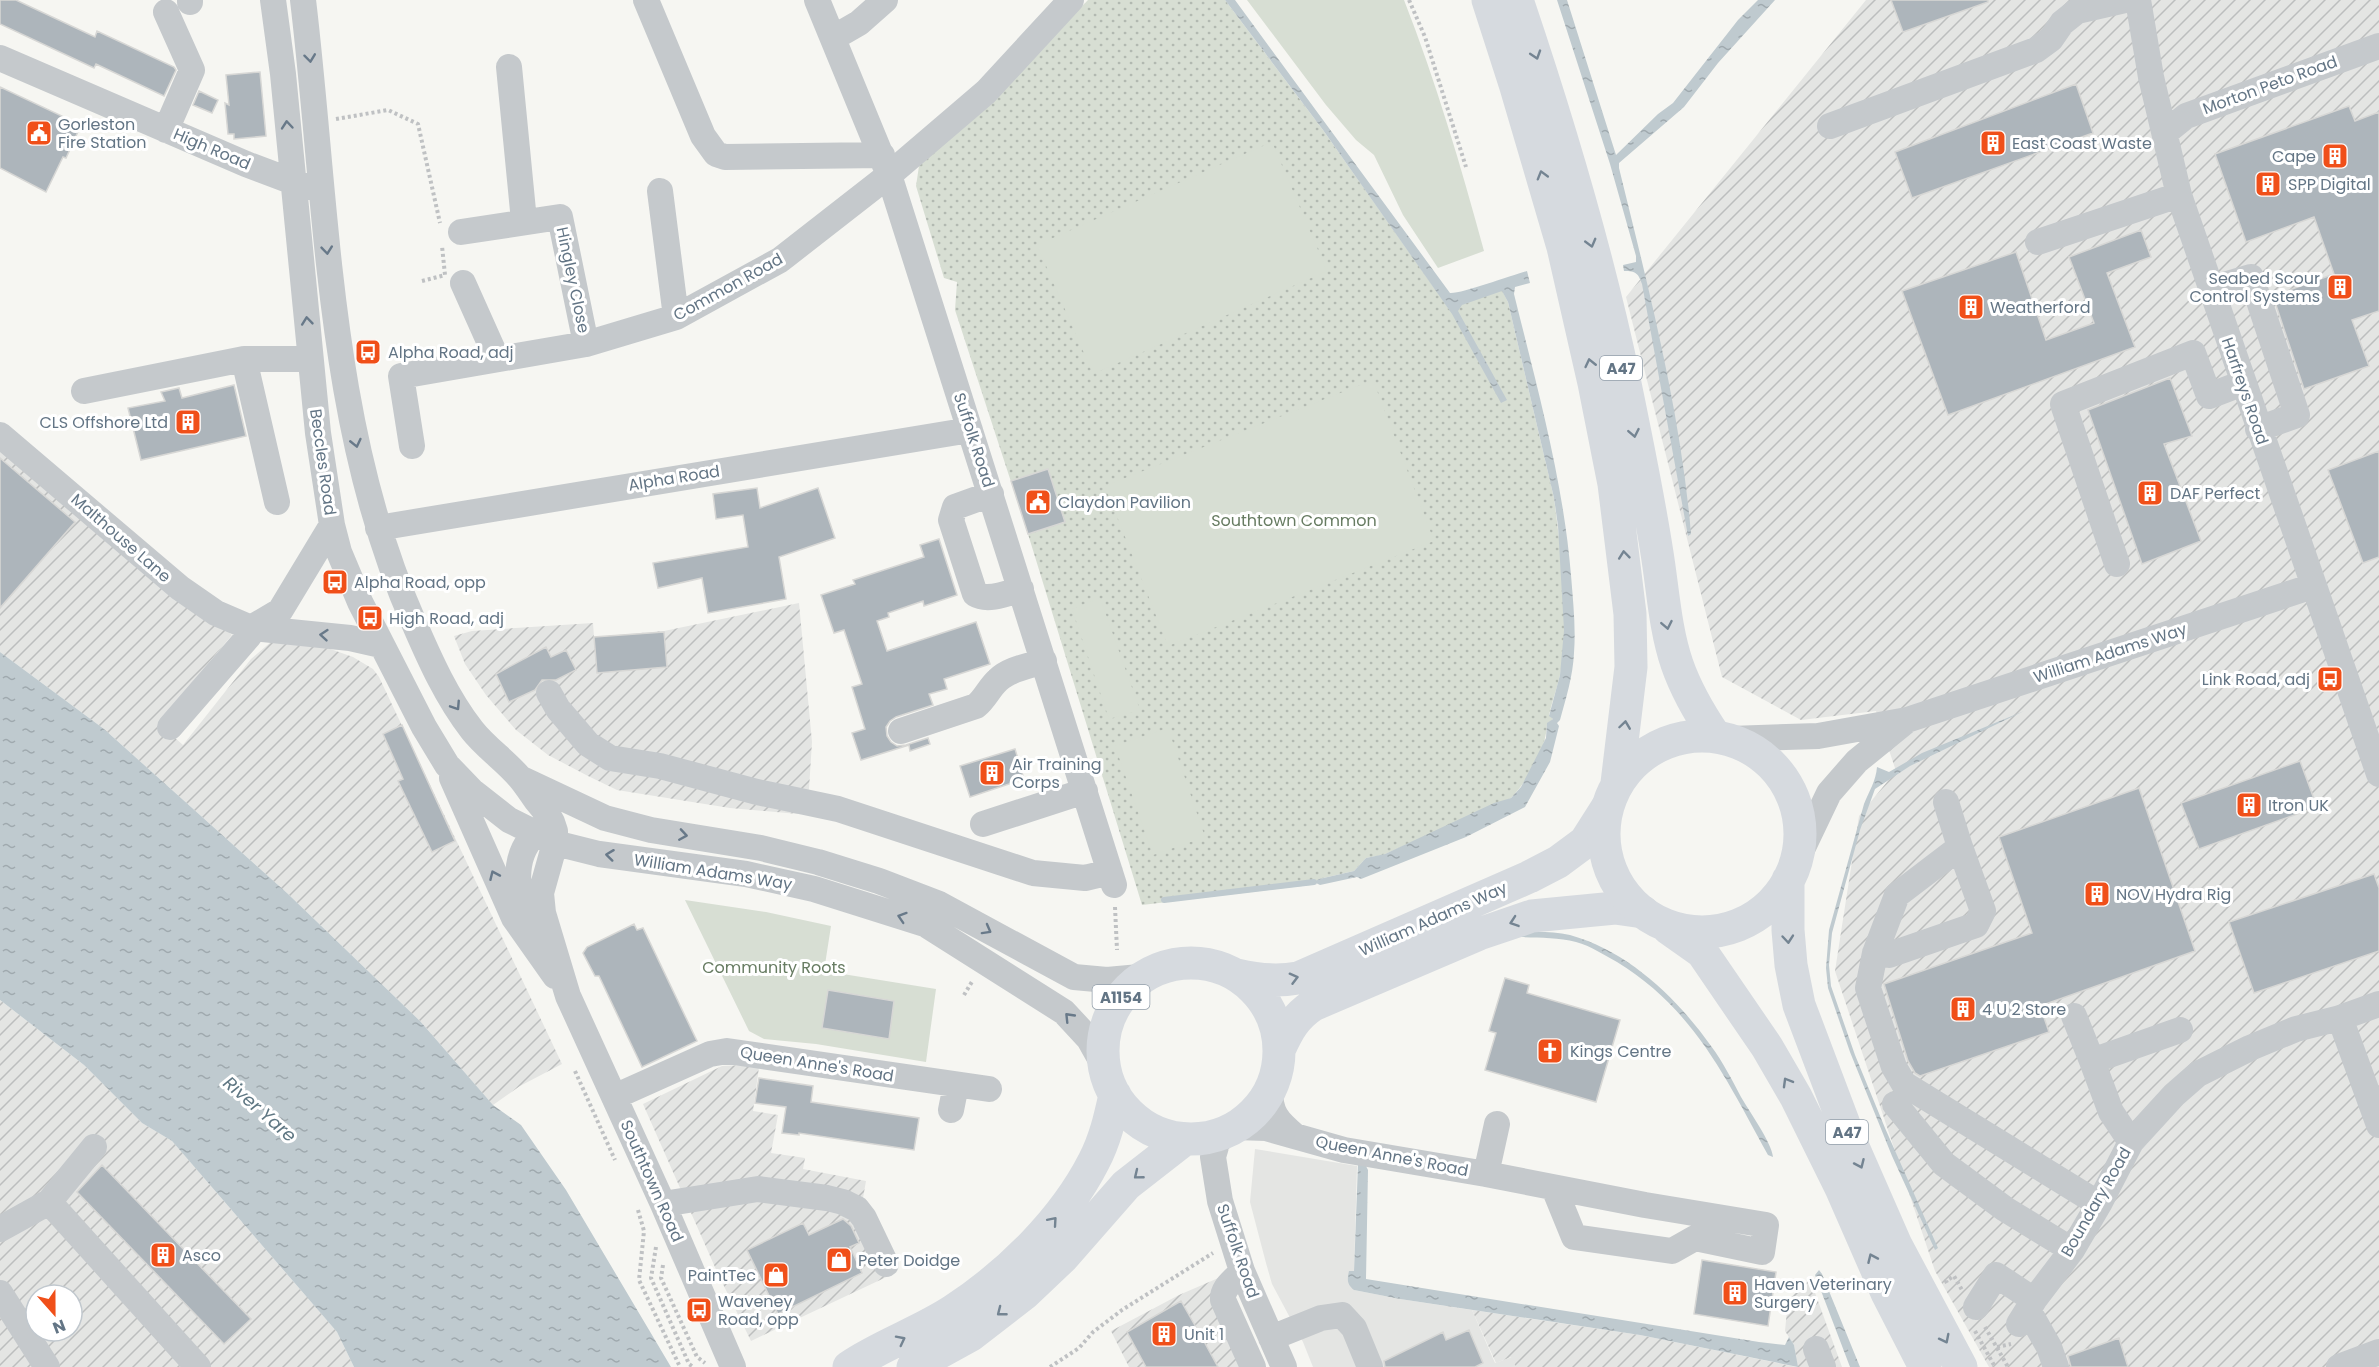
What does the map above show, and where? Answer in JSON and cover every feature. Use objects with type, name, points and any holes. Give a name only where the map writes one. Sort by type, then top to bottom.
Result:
[{"type":"main road","name":"A47","points":[[1488,0],[1563,247],[1614,484],[1630,614],[1631,667],[1612,796]]},
{"type":"main road","name":"A47","points":[[1517,0],[1538,62],[1592,246],[1624,378],[1657,552],[1667,626],[1677,664],[1696,707],[1723,738]]},
{"type":"main road","points":[[1686,736],[1723,738],[1753,750],[1766,760],[1788,786],[1798,818],[1800,834],[1793,870],[1771,903],[1748,921],[1720,930],[1692,932],[1653,919],[1622,892],[1609,866],[1603,838],[1612,796],[1635,761],[1659,745],[1686,736]]},
{"type":"main road","name":"William Adams Way","points":[[1237,975],[1271,981],[1298,978],[1529,877],[1558,862],[1585,842],[1612,796]]},
{"type":"main road","name":"A47","points":[[1793,870],[1788,930],[1791,965],[1799,1005],[1850,1140],[1896,1245],[1961,1367]]},
{"type":"main road","name":"William Adams Way","points":[[1279,1050],[1288,1029],[1300,1013],[1479,934],[1532,916],[1615,908],[1653,919]]},
{"type":"main road","name":"A47","points":[[1653,919],[1702,952],[1767,1047],[1821,1148],[1887,1293],[1925,1367]]},
{"type":"main road","name":"A1154","points":[[1187,962],[1213,965],[1237,975],[1259,994],[1274,1020],[1279,1050],[1277,1070],[1270,1090],[1249,1117],[1230,1130],[1205,1138],[1185,1139],[1164,1135],[1144,1126],[1128,1112],[1115,1095],[1103,1064],[1103,1040],[1110,1016],[1122,996],[1140,977],[1159,966],[1187,962]]},
{"type":"main road","points":[[849,1367],[955,1310],[1004,1272],[1066,1206],[1095,1161],[1107,1131],[1115,1095]]},
{"type":"main road","points":[[913,1367],[971,1335],[1024,1294],[1062,1257],[1126,1185],[1185,1139]]},
{"type":"street","name":"Beccles Road","points":[[273,0],[310,359],[332,525],[339,552],[381,645],[424,727],[447,765],[472,791],[509,820],[547,833]]},
{"type":"street","name":"Beccles Road","points":[[303,0],[326,247],[344,380],[352,425],[378,528],[395,579],[446,690],[472,731],[519,777]]},
{"type":"street","points":[[646,0],[703,136],[716,154],[725,157],[886,165]]},
{"type":"street","name":"Suffolk Road","points":[[818,0],[886,165],[1112,879]]},
{"type":"street","points":[[833,38],[859,23],[885,0]]},
{"type":"street","name":"Common Road","points":[[412,446],[401,376],[586,344],[676,317],[780,260],[886,165],[986,92],[1071,0]]},
{"type":"street","points":[[1830,126],[2036,50],[2051,39],[2062,24],[2077,11],[2125,0]]},
{"type":"street","name":"Harfreys Road","points":[[2138,0],[2151,76],[2179,195],[2379,774]]},
{"type":"street","points":[[166,12],[192,70],[166,130]]},
{"type":"street","name":"Morton Peto Road","points":[[2165,134],[2186,116],[2379,46]]},
{"type":"street","name":"High Road","points":[[0,58],[293,183],[322,192]]},
{"type":"street","points":[[509,67],[524,221]]},
{"type":"street","points":[[660,191],[676,317]]},
{"type":"street","points":[[2038,242],[2179,195]]},
{"type":"street","name":"Hingley Close","points":[[448,236],[524,221],[560,217],[586,344]]},
{"type":"street","points":[[2211,289],[2251,277],[2297,415],[2259,429]]},
{"type":"street","points":[[463,283],[497,359]]},
{"type":"street","points":[[2117,564],[2063,404],[2193,353],[2209,396],[2243,383]]},
{"type":"street","points":[[84,391],[244,359],[310,359]]},
{"type":"street","points":[[244,359],[277,502]]},
{"type":"street","name":"Alpha Road","points":[[378,528],[970,430]]},
{"type":"street","name":"Malthouse Lane","points":[[0,435],[180,588],[216,614],[251,628],[350,638],[381,645]]},
{"type":"street","points":[[991,494],[955,507],[951,519],[975,594],[980,597],[993,597],[1021,589]]},
{"type":"street","points":[[170,727],[249,636],[251,628],[280,611],[332,525]]},
{"type":"street","name":"William Adams Way","points":[[1723,738],[1818,736],[1907,720],[2313,586]]},
{"type":"street","points":[[901,731],[975,706],[1003,676],[1044,661]]},
{"type":"street","points":[[549,693],[558,709],[588,744],[610,758],[660,766],[757,792],[838,809],[1033,873],[1112,879]]},
{"type":"street","name":"William Adams Way","points":[[1793,870],[1829,793],[1857,761],[1907,720]]},
{"type":"street","name":"Southtown Road","points":[[447,765],[514,918],[568,996]]},
{"type":"street","points":[[519,777],[547,833],[526,844],[517,880],[520,901],[545,962]]},
{"type":"street","name":"William Adams Way","points":[[519,777],[605,818],[651,830],[761,848],[818,862],[939,904],[1074,976],[1107,980],[1140,977]]},
{"type":"street","points":[[983,824],[1085,791]]},
{"type":"street","points":[[1875,953],[1889,956],[1976,926],[1983,911],[1946,802]]},
{"type":"street","name":"William Adams Way","points":[[547,833],[575,818],[605,818]]},
{"type":"street","name":"William Adams Way","points":[[547,833],[599,854],[758,876],[814,889],[925,924],[1064,1012],[1089,1039],[1103,1064]]},
{"type":"street","name":"Southtown Road","points":[[547,833],[540,893],[543,913],[568,996],[663,1204],[733,1367]]},
{"type":"street","points":[[1960,847],[1897,895],[1875,953],[1868,988],[1894,1067],[1904,1084],[2099,1204]]},
{"type":"street","name":"Boundary Road","points":[[2027,1311],[2072,1250],[2131,1142],[2174,1095],[2199,1074],[2250,1048],[2296,1029],[2340,1018],[2379,1004]]},
{"type":"street","points":[[2074,1016],[2111,1112],[2131,1142]]},
{"type":"street","points":[[2340,1018],[2379,1125]]},
{"type":"street","points":[[2092,1061],[2180,1030]]},
{"type":"street","name":"Queen Anne's Road","points":[[614,1097],[710,1054],[727,1051],[953,1098],[989,1089]]},
{"type":"street","name":"Queen Anne's Road","points":[[1270,1090],[1270,1105],[1274,1114],[1282,1125],[1298,1138]]},
{"type":"street","points":[[1895,1104],[1944,1164],[2005,1209],[2072,1250]]},
{"type":"street","name":"Queen Anne's Road","points":[[1486,1174],[1497,1124]]},
{"type":"street","name":"Queen Anne's Road","points":[[1230,1130],[1266,1128],[1344,1150],[1548,1186],[1696,1226],[1672,1251],[1574,1237],[1548,1186]]},
{"type":"street","name":"Suffolk Road","points":[[1230,1130],[1217,1143],[1213,1157],[1220,1201],[1242,1271],[1284,1367]]},
{"type":"street","points":[[2,1228],[50,1202],[94,1147]]},
{"type":"street","points":[[663,1204],[758,1189],[843,1202],[857,1209],[864,1218],[886,1264]]},
{"type":"street","points":[[50,1202],[198,1367]]},
{"type":"street","points":[[1242,1271],[1222,1293],[1253,1367]]},
{"type":"street","points":[[1976,1307],[1996,1275],[2027,1311],[2049,1347],[2056,1367]]},
{"type":"street","points":[[0,1293],[47,1367]]},
{"type":"street","points":[[1271,1338],[1321,1318],[1342,1315],[1354,1328],[1370,1367]]},
{"type":"street","points":[[2339,1367],[2379,1352]]},
{"type":"path","points":[[1410,0],[1425,37],[1466,167]]},
{"type":"path","points":[[315,122],[388,110],[418,124],[448,236],[445,274],[422,281]]},
{"type":"path","points":[[1112,879],[1117,950]]},
{"type":"path","points":[[964,995],[971,983]]},
{"type":"path","points":[[574,1069],[616,1161]]},
{"type":"path","points":[[634,1202],[644,1231],[639,1280],[680,1367]]},
{"type":"path","points":[[657,1245],[651,1278],[689,1364],[693,1367]]},
{"type":"path","points":[[1050,1367],[1079,1348],[1093,1332],[1122,1310],[1218,1250]]},
{"type":"path","points":[[1997,1347],[2008,1367]]},
{"type":"shaded area","points":[[1866,0],[2379,0],[2379,1367],[1989,1367],[1935,1271],[1835,971],[1859,816],[1896,771],[1876,711],[1801,720],[1722,677],[1626,297]]},
{"type":"shaded area","points":[[0,445],[232,635],[158,723],[183,745],[251,659],[272,641],[319,645],[353,657],[373,669],[379,677],[562,1064],[520,1086],[493,1105],[420,1021],[287,893],[104,729],[0,652]]},
{"type":"shaded area","points":[[799,603],[812,742],[809,789],[798,814],[730,808],[617,790],[588,776],[548,755],[516,730],[486,695],[465,664],[454,636],[472,631],[593,623],[594,637],[664,631]]},
{"type":"shaded area","points":[[0,1000],[84,1065],[142,1123],[172,1141],[337,1332],[354,1367],[0,1367]]},
{"type":"shaded area","points":[[722,1066],[759,1067],[753,1111],[778,1115],[771,1153],[805,1158],[803,1169],[866,1181],[863,1198],[897,1272],[751,1341],[718,1274],[643,1104]]},
{"type":"shaded area","points":[[1255,1149],[1357,1166],[1354,1272],[1349,1271],[1354,1290],[1472,1310],[1495,1363],[1512,1357],[1516,1367],[1313,1367],[1303,1342],[1272,1284],[1266,1263],[1250,1202]]},
{"type":"shaded area","points":[[1223,1276],[1263,1367],[1129,1367],[1111,1331],[1179,1295]]},
{"type":"shaded area","points":[[1810,1279],[1842,1367],[1797,1367],[1794,1345],[1785,1331],[1788,1300]]},
{"type":"shaded area","points":[[1472,1310],[1640,1335],[1797,1367],[1516,1367],[1511,1357],[1496,1363]]},
{"type":"green space","name":"Southtown Common","points":[[1088,0],[1225,0],[1323,130],[1449,309],[1502,290],[1508,302],[1554,498],[1559,541],[1564,633],[1560,675],[1549,715],[1553,719],[1547,724],[1540,754],[1535,764],[1511,798],[1383,855],[1366,858],[1354,871],[1319,879],[1311,885],[1142,905],[1028,534],[955,310],[957,282],[944,278],[916,186],[919,166],[998,94]]},
{"type":"green space","points":[[1247,0],[1404,0],[1447,124],[1484,251],[1438,268],[1403,215],[1374,155],[1356,140],[1326,105]]},
{"type":"green space","points":[[1272,142],[1327,271],[1093,374],[1037,245]]},
{"type":"green space","points":[[1373,380],[1434,541],[1168,646],[1105,486]]},
{"type":"green space","points":[[1100,598],[1140,710],[1109,719],[1072,609]]},
{"type":"green space","points":[[1168,728],[1205,837],[1153,855],[1115,746]]},
{"type":"green space","name":"Community Roots","points":[[685,900],[766,912],[831,926],[824,971],[936,989],[926,1062],[816,1044],[764,1039],[749,1031]]},
{"type":"water","points":[[1225,0],[1235,0],[1450,293],[1475,288],[1527,271],[1530,283],[1515,287],[1514,294],[1556,468],[1571,575],[1575,643],[1569,687],[1560,720],[1557,723],[1559,726],[1550,762],[1525,807],[1466,837],[1361,879],[1357,877],[1320,885],[1314,882],[1354,871],[1366,858],[1385,854],[1494,803],[1511,798],[1521,787],[1546,738],[1547,723],[1553,719],[1549,716],[1560,675],[1564,630],[1558,526],[1554,498],[1508,302],[1502,291],[1462,305],[1458,311],[1507,400],[1501,403],[1452,314],[1323,130]]},
{"type":"water","points":[[1557,0],[1567,0],[1616,155],[1658,114],[1673,103],[1738,20],[1758,0],[1775,0],[1718,63],[1684,107],[1619,163],[1652,304],[1680,442],[1691,534],[1688,536],[1642,284],[1636,273],[1624,271],[1623,265],[1636,262],[1636,256],[1610,164]]},
{"type":"water","name":"River Yare","points":[[0,652],[104,729],[287,893],[420,1021],[493,1105],[521,1125],[566,1190],[671,1367],[354,1367],[337,1332],[172,1141],[142,1123],[84,1065],[0,1000]]},
{"type":"water","points":[[2024,711],[1910,766],[1875,789],[1860,830],[1832,933],[1829,965],[1831,986],[1855,1055],[1938,1248],[1935,1250],[1892,1156],[1850,1052],[1828,988],[1826,968],[1829,930],[1864,804],[1874,781],[1877,767],[1889,772],[1922,753]]},
{"type":"water","points":[[1520,932],[1564,934],[1591,942],[1612,952],[1650,978],[1698,1028],[1715,1052],[1765,1136],[1773,1157],[1768,1155],[1706,1048],[1668,1002],[1644,981],[1592,948],[1562,939],[1521,937]]},
{"type":"water","points":[[1358,1164],[1366,1166],[1368,1170],[1366,1279],[1759,1342],[1785,1345],[1789,1337],[1794,1345],[1798,1367],[1640,1335],[1354,1290],[1348,1279],[1349,1271],[1354,1271]]},
{"type":"water","points":[[1819,1270],[1860,1367],[1850,1367],[1815,1275]]},
{"type":"building","points":[[0,0],[16,0],[95,37],[97,31],[174,67],[176,70],[164,96],[96,64],[94,68],[0,24]]},
{"type":"building","points":[[1891,0],[1988,0],[1988,2],[1903,32]]},
{"type":"building","points":[[260,72],[266,136],[234,139],[234,134],[228,134],[225,103],[229,105],[226,75]]},
{"type":"building","name":"East Coast Waste","points":[[2076,84],[2093,133],[1912,198],[1895,152]]},
{"type":"building","name":"Gorleston Fire Station","points":[[0,87],[81,125],[66,158],[63,157],[46,192],[0,168]]},
{"type":"building","points":[[199,91],[218,100],[212,113],[193,105]]},
{"type":"building","points":[[2349,106],[2355,121],[2379,112],[2379,311],[2352,320],[2369,366],[2304,389],[2273,296],[2334,274],[2314,217],[2246,242],[2215,154]]},
{"type":"building","name":"Weatherford","points":[[2141,230],[2151,257],[2107,273],[2135,347],[1948,415],[1902,291],[2016,252],[2046,340],[2094,323],[2069,257]]},
{"type":"building","name":"DAF Perfect","points":[[2170,378],[2192,436],[2164,444],[2201,541],[2142,564],[2088,410]]},
{"type":"building","name":"CLS Offshore Ltd","points":[[234,385],[246,436],[141,460],[128,408],[165,401],[161,392],[179,388],[182,398]]},
{"type":"building","points":[[2379,451],[2379,557],[2363,563],[2328,470]]},
{"type":"building","points":[[0,458],[75,522],[0,608]]},
{"type":"building","name":"Claydon Pavilion","points":[[1048,469],[1065,522],[1028,534],[1011,481]]},
{"type":"building","points":[[757,488],[760,508],[818,488],[835,538],[779,557],[786,599],[708,613],[702,578],[658,588],[653,563],[748,547],[743,515],[716,519],[713,494]]},
{"type":"building","points":[[939,539],[957,595],[924,606],[923,601],[888,613],[889,617],[877,621],[887,651],[976,622],[990,664],[944,679],[947,689],[929,694],[933,705],[896,717],[886,727],[887,736],[897,746],[928,738],[930,744],[910,751],[909,745],[861,760],[852,733],[865,729],[852,687],[862,684],[844,630],[834,633],[821,595],[855,584],[853,580],[924,557],[920,545]]},
{"type":"building","points":[[664,632],[667,667],[597,673],[594,637]]},
{"type":"building","points":[[546,647],[551,657],[566,650],[576,670],[556,680],[542,680],[535,690],[509,702],[496,674]]},
{"type":"building","points":[[402,725],[455,841],[432,852],[398,781],[403,779],[383,734]]},
{"type":"building","name":"Air Training Corps","points":[[1015,749],[1024,779],[970,797],[960,766]]},
{"type":"building","name":"Itron UK","points":[[2300,761],[2317,807],[2199,849],[2181,803]]},
{"type":"building","name":"NOV Hydra Rig","points":[[2139,788],[2195,951],[2040,1006],[2049,1032],[1920,1076],[1915,1073],[1908,1061],[1884,984],[2032,933],[1999,837]]},
{"type":"building","points":[[2374,874],[2379,888],[2379,951],[2254,993],[2229,922]]},
{"type":"building","points":[[634,924],[637,930],[643,928],[697,1041],[642,1067],[599,976],[595,976],[583,953],[587,947]]},
{"type":"building","name":"Kings Centre","points":[[1505,978],[1529,985],[1527,993],[1620,1020],[1596,1102],[1485,1070],[1496,1033],[1489,1031]]},
{"type":"building","points":[[828,990],[894,1001],[889,1039],[822,1028]]},
{"type":"building","points":[[759,1078],[813,1086],[811,1102],[919,1118],[914,1150],[799,1133],[799,1135],[782,1133],[786,1107],[755,1103]]},
{"type":"building","name":"Asco","points":[[102,1165],[251,1319],[224,1344],[77,1192]]},
{"type":"building","points":[[843,1219],[851,1226],[859,1243],[850,1247],[862,1273],[778,1314],[747,1250],[803,1223],[809,1235]]},
{"type":"building","name":"Haven Veterinary Surgery","points":[[1702,1260],[1776,1272],[1768,1326],[1694,1314]]},
{"type":"building","name":"Unit 1","points":[[1181,1301],[1218,1367],[1146,1367],[1127,1332]]},
{"type":"building","points":[[1469,1330],[1483,1363],[1475,1367],[1385,1367],[1384,1361],[1443,1332],[1446,1340]]},
{"type":"building","points":[[2119,1338],[2128,1367],[2071,1367],[2068,1356]]},
{"type":"waterway","points":[[1164,900],[1314,882]]},
{"type":"place","name":"Gorleston Fire Station","points":[[39,133]]},
{"type":"place","name":"East Coast Waste","points":[[1993,143]]},
{"type":"place","name":"Cape","points":[[2335,156]]},
{"type":"place","name":"SPP Digital","points":[[2268,184]]},
{"type":"place","name":"Seabed Scour Control Systems","points":[[2340,287]]},
{"type":"place","name":"Weatherford","points":[[1971,307]]},
{"type":"place","name":"Alpha Road, adj","points":[[368,352]]},
{"type":"place","name":"CLS Offshore Ltd","points":[[188,422]]},
{"type":"place","name":"DAF Perfect","points":[[2150,493]]},
{"type":"place","name":"Claydon Pavilion","points":[[1038,502]]},
{"type":"place","name":"Alpha Road, opp","points":[[335,582]]},
{"type":"place","name":"High Road, adj","points":[[370,618]]},
{"type":"place","name":"Link Road, adj","points":[[2330,679]]},
{"type":"place","name":"Air Training Corps","points":[[992,773]]},
{"type":"place","name":"Itron UK","points":[[2249,805]]},
{"type":"place","name":"NOV Hydra Rig","points":[[2097,894]]},
{"type":"place","name":"4 U 2 Store","points":[[1963,1009]]},
{"type":"place","name":"Kings Centre","points":[[1550,1051]]},
{"type":"place","name":"Asco","points":[[163,1255]]},
{"type":"place","name":"Peter Doidge","points":[[839,1260]]},
{"type":"place","name":"PaintTec","points":[[776,1275]]},
{"type":"place","name":"Haven Veterinary Surgery","points":[[1735,1293]]},
{"type":"place","name":"Waveney Road, opp","points":[[699,1310]]},
{"type":"place","name":"Unit 1","points":[[1164,1334]]}]
